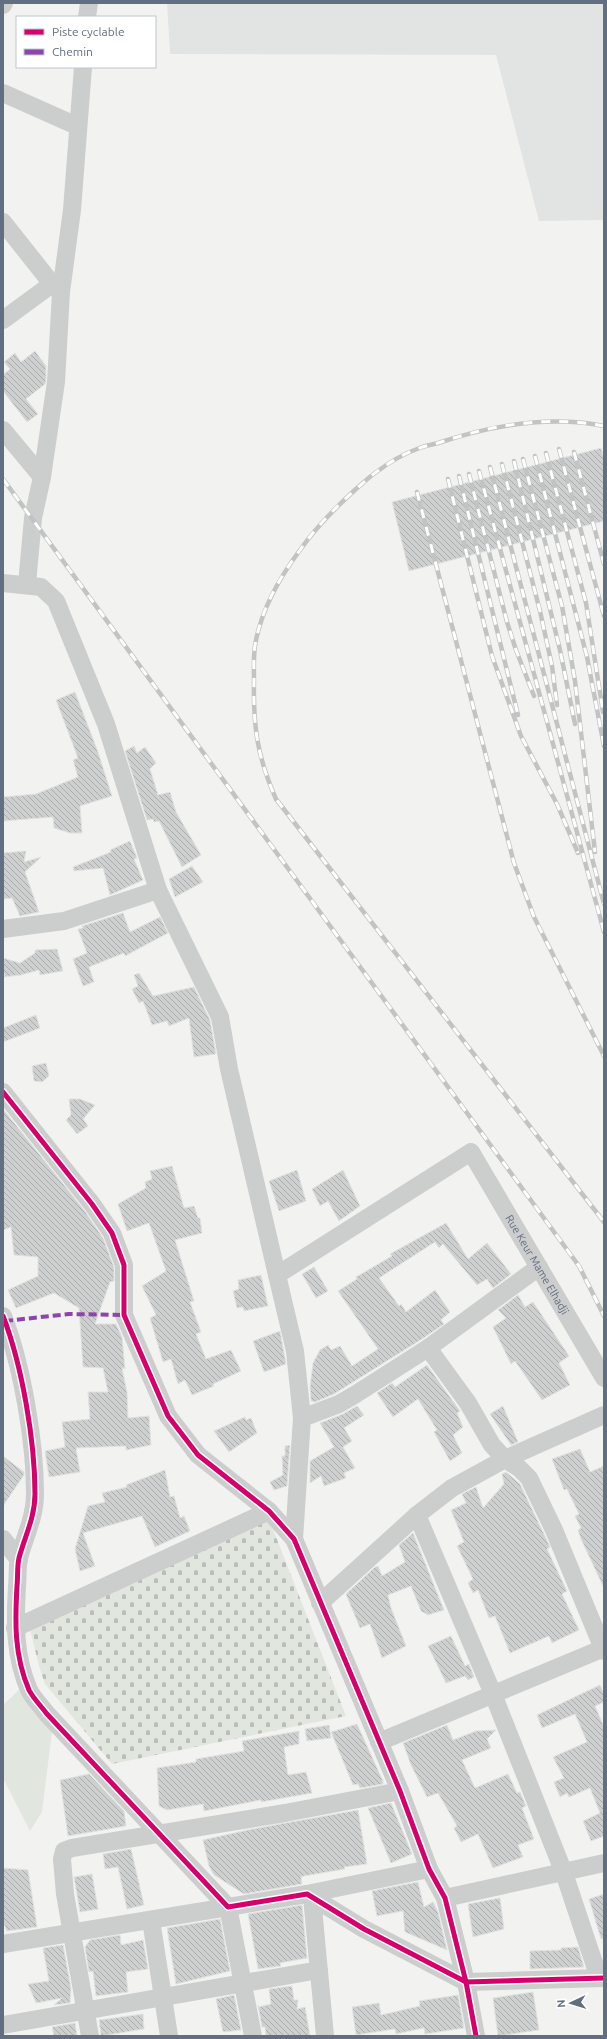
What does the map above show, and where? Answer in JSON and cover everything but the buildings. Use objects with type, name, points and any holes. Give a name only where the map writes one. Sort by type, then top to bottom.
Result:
[{"type":"street","points":[[87,16],[88,3]]},
{"type":"street","points":[[27,584],[33,518],[42,477],[56,382],[57,288],[72,210],[77,126],[83,68]]},
{"type":"street","points":[[3,93],[77,126]]},
{"type":"street","points":[[3,222],[57,288]]},
{"type":"street","points":[[3,320],[57,288]]},
{"type":"street","points":[[3,430],[42,477]]},
{"type":"street","points":[[3,583],[27,584],[41,587],[49,592],[56,601],[106,724],[158,890],[220,1017],[229,1069],[295,1351],[302,1418],[294,1538]]},
{"type":"street","points":[[3,929],[64,921],[158,890]]},
{"type":"street","points":[[3,1092],[92,1204],[112,1233],[124,1265],[124,1315],[168,1416],[198,1455],[269,1511],[294,1538],[400,1791],[429,1869],[445,1898],[466,1982],[476,2036]]},
{"type":"street","name":"Rue Keur Mame Elhadji","points":[[277,1275],[471,1152],[604,1378]]},
{"type":"street","points":[[302,1418],[339,1404],[428,1348],[539,1267]]},
{"type":"street","points":[[3,1316],[22,1385],[33,1464],[35,1495],[32,1522],[19,1560],[15,1628],[19,1658],[29,1691],[47,1714],[228,1907],[244,1983],[253,2036]]},
{"type":"street","points":[[379,1742],[604,1649],[554,1530],[529,1478],[519,1468],[505,1459],[492,1445],[468,1403],[428,1348]]},
{"type":"street","points":[[320,1603],[417,1515],[452,1488],[505,1459],[604,1415]]},
{"type":"street","points":[[15,1628],[269,1511]]},
{"type":"street","points":[[309,1895],[364,1929],[466,1982],[601,1978],[564,1873],[493,1694],[417,1515]]},
{"type":"street","points":[[3,1539],[19,1560]]},
{"type":"street","points":[[90,2036],[65,1894],[62,1859],[64,1851],[72,1848],[285,1813],[400,1791]]},
{"type":"street","points":[[445,1898],[604,1863]]},
{"type":"street","points":[[3,1944],[309,1895],[429,1869]]},
{"type":"street","points":[[309,1895],[319,1970],[325,2036]]},
{"type":"street","points":[[152,1920],[162,1998],[169,2036]]},
{"type":"street","points":[[3,2025],[319,1970]]},
{"type":"shaded area","points":[[167,3],[604,3],[604,220],[539,221],[496,55],[170,54]]},
{"type":"green space","points":[[269,1519],[346,1716],[112,1764],[45,1684],[30,1629]]},
{"type":"green space","points":[[20,1689],[52,1732],[42,1812],[30,1831],[3,1778],[3,1705]]},
{"type":"railway","points":[[604,426],[562,421],[499,427],[479,431],[420,448],[401,456],[385,466],[370,477],[341,503],[306,541],[273,592],[259,627],[254,655],[254,712],[260,755],[276,799],[604,1222]]},
{"type":"railway","points":[[559,449],[604,616]]},
{"type":"railway","points":[[574,452],[604,564]]},
{"type":"railway","points":[[546,453],[586,603],[603,712]]},
{"type":"railway","points":[[535,456],[587,657],[604,746]]},
{"type":"railway","points":[[523,459],[562,606],[575,681],[595,852]]},
{"type":"railway","points":[[514,461],[560,650],[575,724]]},
{"type":"railway","points":[[502,464],[540,611],[552,666],[557,705]]},
{"type":"railway","points":[[490,467],[604,904]]},
{"type":"railway","points":[[479,471],[604,932]]},
{"type":"railway","points":[[469,474],[507,622],[534,696]]},
{"type":"railway","points":[[459,476],[518,715]]},
{"type":"railway","points":[[3,479],[579,1266],[604,1316]]},
{"type":"railway","points":[[448,479],[492,656],[521,736],[557,804],[578,853]]},
{"type":"railway","points":[[417,492],[514,863],[534,917],[604,1056]]},
{"type":"marked path","points":[[5,1321],[69,1314],[124,1315]]},
{"type":"cycle path","points":[[3,1092],[92,1204],[112,1233],[124,1265],[124,1315],[168,1416],[198,1455],[269,1511],[294,1539],[400,1791],[429,1869],[445,1898],[466,1982],[476,2036]]},
{"type":"cycle path","points":[[3,1316],[16,1357],[26,1404],[33,1451],[35,1494],[33,1511],[18,1565],[16,1613],[18,1651],[24,1677],[29,1690],[47,1714],[228,1907],[307,1894],[364,1929],[466,1982],[604,1978]]}]
